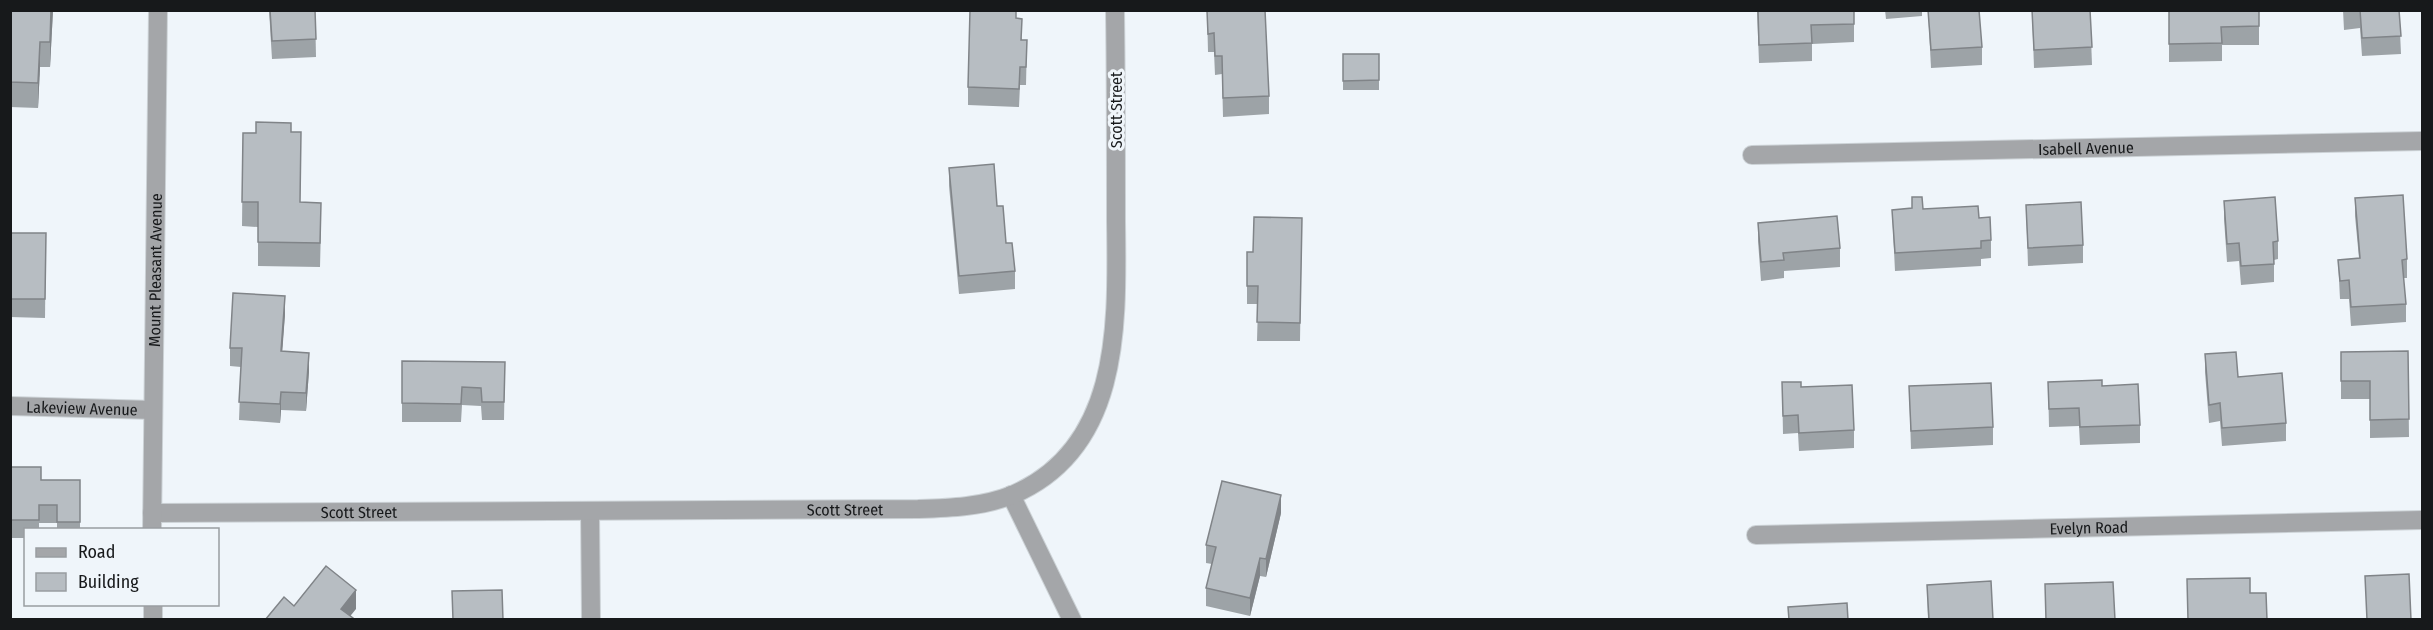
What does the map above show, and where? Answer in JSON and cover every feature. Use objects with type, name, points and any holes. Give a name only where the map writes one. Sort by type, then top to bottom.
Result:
[{"type":"street","name":"Mount Pleasant Avenue","points":[[152,521],[158,10]]},
{"type":"street","name":"Scott Street","points":[[152,521],[590,511],[918,509],[960,507],[1011,495],[1034,484],[1074,448],[1093,417],[1104,393],[1110,366],[1117,264],[1115,10]]},
{"type":"street","name":"Isabell Avenue","points":[[1752,155],[2422,141]]},
{"type":"street","name":"Lakeview Avenue","points":[[10,406],[153,410]]},
{"type":"street","points":[[1011,495],[1072,620]]},
{"type":"street","points":[[590,511],[591,620]]},
{"type":"street","name":"Evelyn Road","points":[[1756,535],[2422,520]]},
{"type":"building","points":[[10,10],[51,10],[50,42],[40,42],[38,83],[10,82]]},
{"type":"building","points":[[270,10],[315,10],[316,39],[272,41]]},
{"type":"building","points":[[970,10],[1016,10],[1016,18],[1022,19],[1021,40],[1027,40],[1026,67],[1020,67],[1019,89],[968,87]]},
{"type":"building","points":[[1265,10],[1269,96],[1223,98],[1222,56],[1215,56],[1214,33],[1208,34],[1207,11]]},
{"type":"building","points":[[1758,10],[1854,10],[1854,24],[1811,25],[1812,43],[1759,45]]},
{"type":"building","points":[[1928,10],[1979,10],[1982,47],[1931,50]]},
{"type":"building","points":[[2032,10],[2090,10],[2092,47],[2034,50]]},
{"type":"building","points":[[2169,10],[2259,10],[2259,26],[2221,27],[2222,43],[2169,44]]},
{"type":"building","points":[[2360,10],[2399,10],[2401,36],[2362,38]]},
{"type":"building","points":[[1343,54],[1379,54],[1379,80],[1343,81]]},
{"type":"building","points":[[256,122],[291,123],[291,132],[301,132],[300,202],[321,203],[320,243],[258,242],[258,202],[242,202],[243,133],[256,133]]},
{"type":"building","points":[[994,164],[997,206],[1003,206],[1006,243],[1012,243],[1015,271],[959,276],[949,168]]},
{"type":"building","points":[[2403,195],[2407,259],[2402,260],[2406,304],[2351,307],[2349,280],[2340,281],[2338,260],[2360,258],[2355,198]]},
{"type":"building","points":[[1912,197],[1922,197],[1923,209],[1978,206],[1979,218],[1990,217],[1991,240],[1981,241],[1981,248],[1895,253],[1892,210],[1912,208]]},
{"type":"building","points":[[2275,197],[2278,241],[2273,242],[2274,264],[2241,266],[2239,243],[2227,244],[2224,201]]},
{"type":"building","points":[[2081,202],[2083,245],[2028,248],[2026,205]]},
{"type":"building","points":[[1837,216],[1840,248],[1783,253],[1784,260],[1761,262],[1758,223]]},
{"type":"building","points":[[1254,217],[1302,218],[1300,323],[1257,322],[1258,286],[1247,286],[1247,252],[1253,252]]},
{"type":"building","points":[[10,233],[46,233],[45,299],[10,299]]},
{"type":"building","points":[[233,293],[285,296],[281,351],[309,353],[306,393],[281,392],[280,404],[239,402],[242,348],[230,348]]},
{"type":"building","points":[[2408,351],[2409,419],[2370,420],[2370,381],[2341,381],[2341,352]]},
{"type":"building","points":[[2236,352],[2238,377],[2282,373],[2286,423],[2222,428],[2220,403],[2209,405],[2205,354]]},
{"type":"building","points":[[402,361],[505,362],[504,402],[482,402],[481,388],[462,387],[461,404],[402,403]]},
{"type":"building","points":[[2102,380],[2102,386],[2138,384],[2140,425],[2080,427],[2079,408],[2049,409],[2048,382]]},
{"type":"building","points":[[1782,382],[1801,382],[1801,387],[1852,385],[1854,430],[1799,433],[1798,415],[1783,416]]},
{"type":"building","points":[[1991,383],[1993,427],[1911,431],[1909,386]]},
{"type":"building","points":[[10,467],[41,467],[41,480],[80,480],[80,522],[57,522],[57,505],[39,505],[39,520],[10,520]]},
{"type":"building","points":[[1222,481],[1281,495],[1266,559],[1260,558],[1250,598],[1206,588],[1216,547],[1206,545]]},
{"type":"building","points":[[326,566],[356,590],[341,609],[353,618],[352,620],[265,620],[284,597],[294,606]]},
{"type":"building","points":[[2409,574],[2411,620],[2367,620],[2365,576]]},
{"type":"building","points":[[2250,578],[2250,593],[2266,593],[2267,620],[2188,620],[2187,579]]},
{"type":"building","points":[[1991,581],[1993,620],[1929,620],[1927,585]]},
{"type":"building","points":[[2113,582],[2115,620],[2046,620],[2045,584]]},
{"type":"building","points":[[502,590],[503,620],[453,620],[452,591]]},
{"type":"building","points":[[1847,603],[1848,620],[1789,620],[1788,607]]}]
